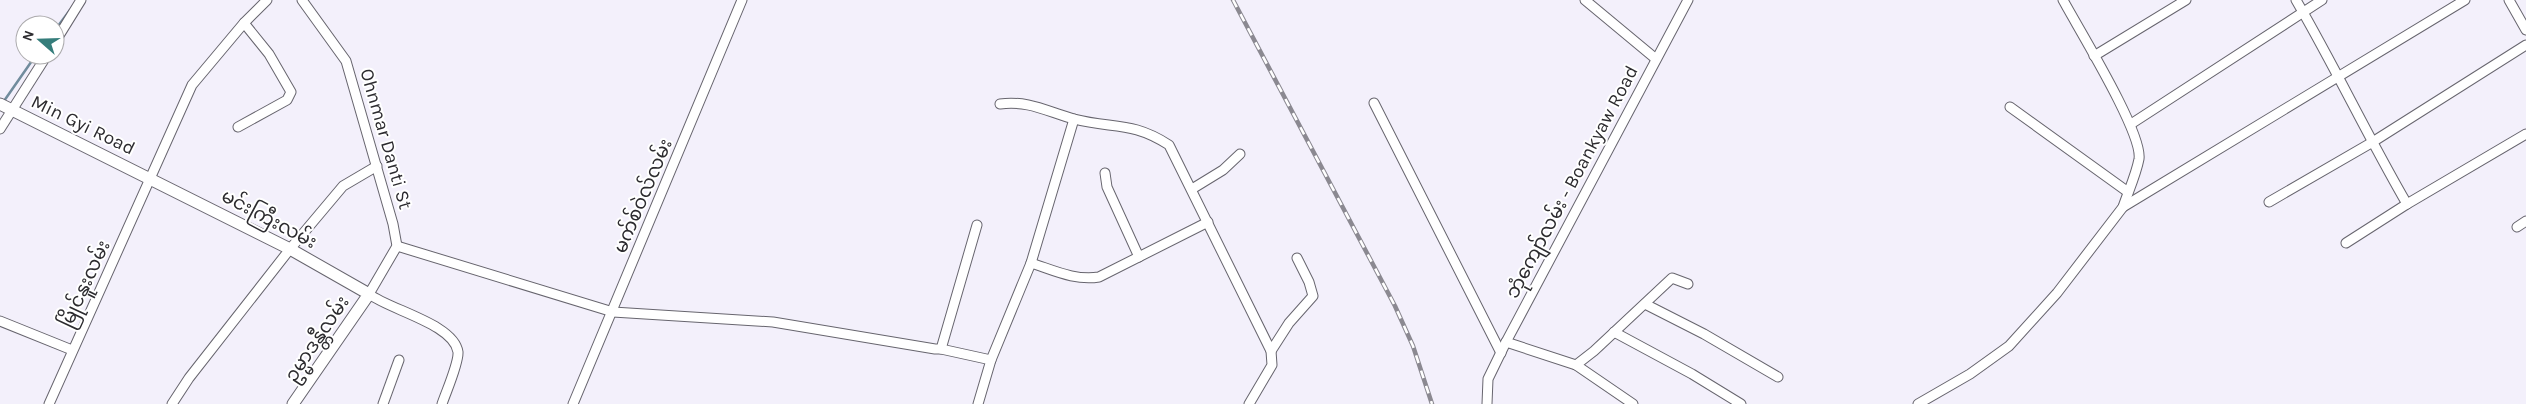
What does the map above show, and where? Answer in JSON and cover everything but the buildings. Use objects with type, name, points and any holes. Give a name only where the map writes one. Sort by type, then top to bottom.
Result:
[{"type":"main road","name":"Min Gyi Road","points":[[0,104],[151,178]]},
{"type":"main road","name":"မင်းကြီးလမ်း","points":[[151,178],[290,248],[369,294]]},
{"type":"main road","name":"ဥမ္မာဒန္တီလမ်း","points":[[293,404],[369,294]]},
{"type":"street","points":[[65,26],[81,0]]},
{"type":"street","name":"မြိုင်နူးလမ်း","points":[[50,404],[72,350],[192,85],[244,23],[267,0]]},
{"type":"street","name":"Ohnmar Danti St","points":[[302,0],[346,61],[377,166],[397,246]]},
{"type":"street","name":"မက်စ်ဝဲလ်လမ်း","points":[[573,404],[742,0]]},
{"type":"street","points":[[1586,0],[1656,59]]},
{"type":"street","name":"ဘုံကျော်လမ်း - Boankyaw Road","points":[[1487,404],[1488,379],[1506,342],[1688,0]]},
{"type":"street","points":[[1918,404],[1970,374],[2009,346],[2058,293],[2123,207],[2139,158],[2131,124],[2063,0]]},
{"type":"street","points":[[2094,56],[2186,0]]},
{"type":"street","points":[[2296,0],[2339,75],[2371,143],[2407,204]]},
{"type":"street","points":[[2131,124],[2322,0]]},
{"type":"street","points":[[2123,207],[2465,0]]},
{"type":"street","points":[[2509,0],[2526,30]]},
{"type":"street","points":[[238,127],[287,100],[291,92],[269,54],[244,23]]},
{"type":"street","points":[[2268,202],[2371,143],[2526,45]]},
{"type":"street","points":[[0,129],[41,65]]},
{"type":"street","points":[[1000,104],[1022,103],[1049,109],[1074,119],[1132,127],[1154,135],[1169,145],[1271,351],[1272,365],[1249,404]]},
{"type":"street","points":[[1374,103],[1501,353]]},
{"type":"street","points":[[2010,107],[2128,192]]},
{"type":"street","points":[[978,404],[991,360],[1031,263],[1074,119]]},
{"type":"street","points":[[2346,243],[2407,204],[2526,134]]},
{"type":"street","points":[[1192,189],[1224,170],[1240,154]]},
{"type":"street","points":[[172,404],[189,378],[290,248],[342,186],[377,166]]},
{"type":"street","points":[[1105,173],[1107,187],[1139,257]]},
{"type":"street","points":[[2517,227],[2526,221]]},
{"type":"street","points":[[1031,263],[1086,279],[1099,277],[1208,222]]},
{"type":"street","points":[[941,349],[977,225]]},
{"type":"street","points":[[442,404],[458,353],[454,342],[443,330],[381,303],[369,294],[397,246],[612,312],[773,322],[941,349],[991,360]]},
{"type":"street","points":[[1271,351],[1290,323],[1313,296],[1297,258]]},
{"type":"street","points":[[1576,365],[1672,278],[1688,284]]},
{"type":"street","points":[[1645,304],[1704,334],[1778,377]]},
{"type":"street","points":[[0,321],[72,350]]},
{"type":"street","points":[[1614,332],[1692,374],[1741,404]]},
{"type":"street","points":[[1506,342],[1576,365],[1633,404]]},
{"type":"street","points":[[383,404],[399,360]]},
{"type":"waterway","points":[[65,17],[70,10]]},
{"type":"waterway","points":[[4,101],[29,65]]},
{"type":"railway","points":[[1233,0],[1395,306],[1413,346],[1432,404]]}]
